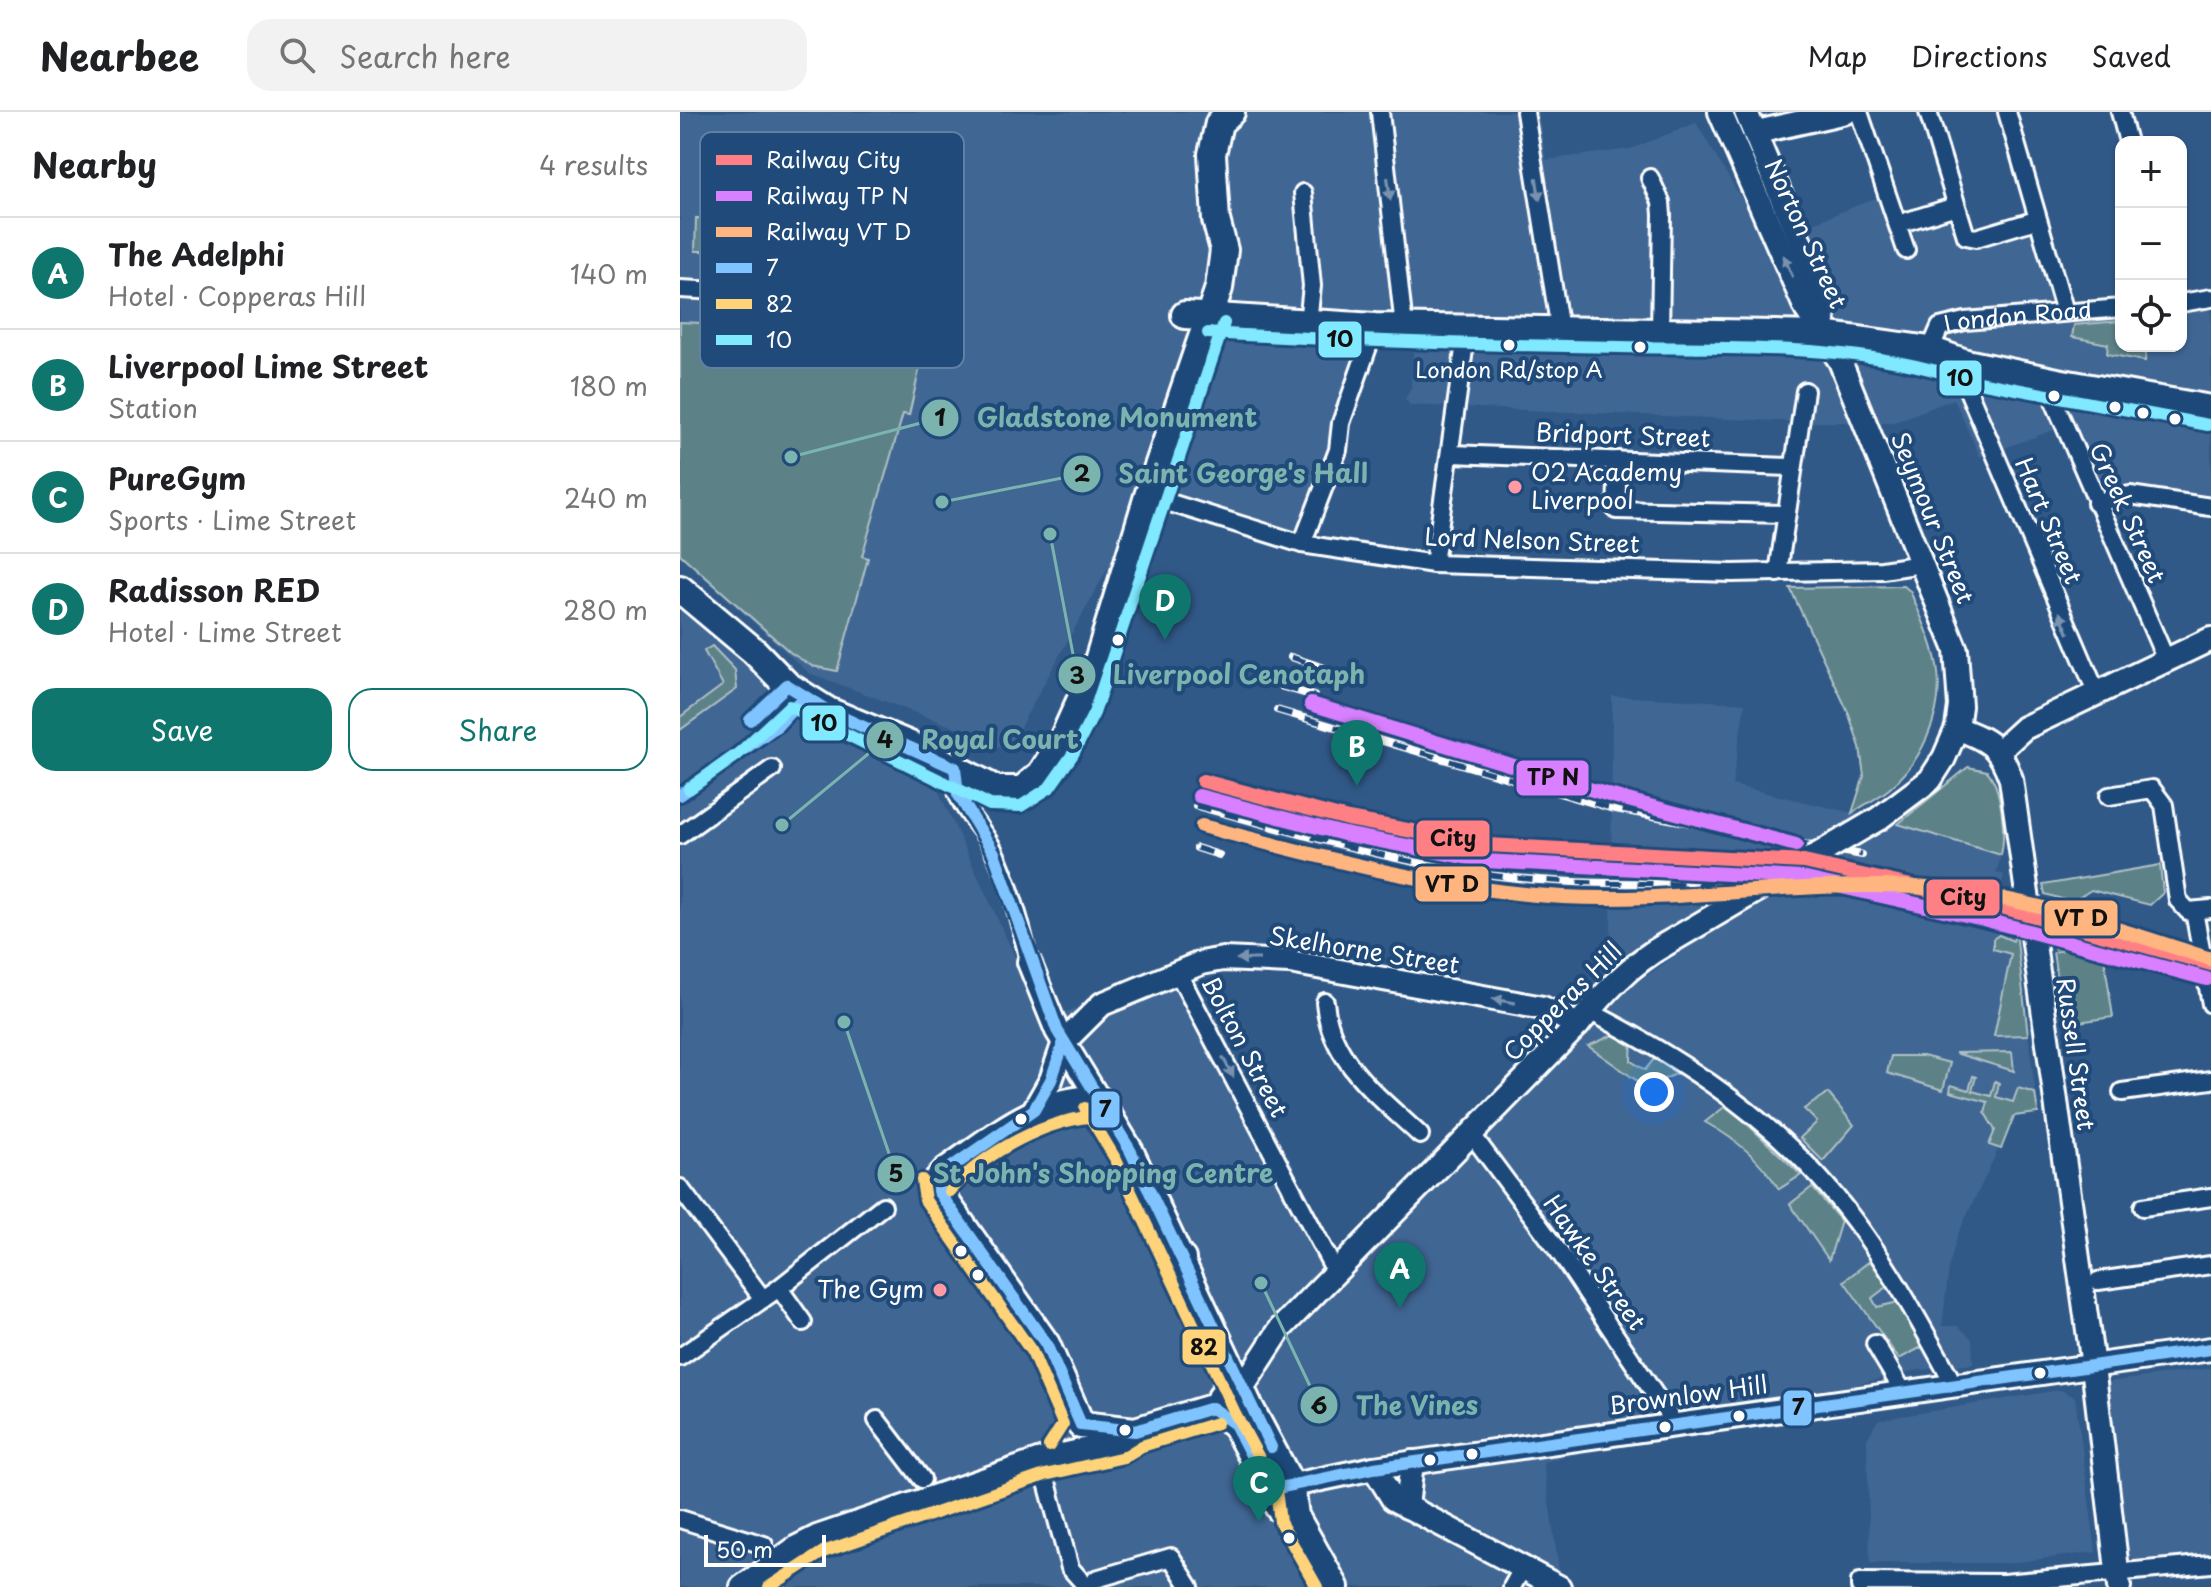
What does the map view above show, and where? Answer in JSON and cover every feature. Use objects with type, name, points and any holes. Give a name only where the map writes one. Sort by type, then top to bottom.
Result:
[{"type":"main road","points":[[680,589],[754,651],[787,685],[828,711],[955,768],[987,787],[1009,792],[1022,790],[1041,774],[1062,741],[1098,661],[1148,496],[1197,316],[1224,258],[1216,220],[1212,154],[1219,123],[1231,112]]},
{"type":"main road","name":"London Road","points":[[1197,316],[1375,327],[1824,335],[1930,350],[1966,363],[2211,409]]},
{"type":"main road","points":[[1244,1397],[1135,1431],[1081,1425],[1046,1344],[938,1191],[938,1180],[1034,1110],[1078,1099],[1099,1100],[1125,1141],[1244,1397],[1280,1488],[1279,1508],[1295,1516],[1335,1587]]},
{"type":"main road","points":[[1182,1259],[1182,1268],[1227,1370],[1228,1385],[1212,1408]]},
{"type":"street","points":[[1380,112],[1404,327]]},
{"type":"street","points":[[1525,112],[1560,330]]},
{"type":"street","name":"Norton Street","points":[[1720,112],[1806,309],[1824,335]]},
{"type":"street","name":"Norton Street","points":[[1746,112],[1823,297],[1824,335]]},
{"type":"street","points":[[1757,137],[1766,130],[1846,112]]},
{"type":"street","points":[[1859,112],[1906,250]]},
{"type":"street","points":[[1928,112],[1964,232],[1972,239],[2037,223]]},
{"type":"street","points":[[2007,112],[2065,312]]},
{"type":"street","points":[[2120,112],[2126,136]]},
{"type":"street","points":[[1650,178],[1661,202],[1662,215],[1660,333]]},
{"type":"street","points":[[1303,193],[1312,286],[1308,323]]},
{"type":"street","points":[[1898,224],[1956,206]]},
{"type":"street","points":[[680,289],[700,290]]},
{"type":"street","points":[[2187,302],[2211,298]]},
{"type":"street","name":"London Road","points":[[1930,350],[1940,327],[1965,321],[2115,308]]},
{"type":"street","points":[[1302,544],[1338,450],[1341,423],[1375,327]]},
{"type":"street","points":[[1434,564],[1452,454],[1467,328]]},
{"type":"street","name":"Seymour Street","points":[[1824,335],[1851,386],[1956,650],[1961,680],[1957,728]]},
{"type":"street","name":"Hart Street","points":[[1966,363],[1964,381],[2097,694]]},
{"type":"street","name":"Greek Street","points":[[2057,382],[2054,401],[2166,660]]},
{"type":"street","points":[[1778,573],[1791,467],[1805,391]]},
{"type":"street","name":"Bridport Street","points":[[1452,454],[1791,467]]},
{"type":"street","points":[[1618,460],[1616,510],[1785,514]]},
{"type":"street","points":[[2096,503],[2130,495],[2211,507]]},
{"type":"street","name":"Lord Nelson Street","points":[[1148,496],[1302,544],[1434,564],[1778,573],[1882,570],[1922,564]]},
{"type":"street","points":[[1957,728],[1983,738],[2000,750],[2024,728],[2211,639]]},
{"type":"street","name":"Copperas Hill","points":[[1244,1397],[1281,1328],[1635,963],[1878,819],[1930,780],[1957,728]]},
{"type":"street","name":"Russell Street","points":[[2000,750],[2011,779],[2093,1366],[2118,1580]]},
{"type":"street","points":[[955,768],[953,783],[959,804],[992,848],[1016,911],[1029,962],[1064,1042],[1099,1100]]},
{"type":"street","points":[[680,835],[772,769]]},
{"type":"street","points":[[2109,796],[2152,789],[2164,805],[2178,900],[2188,911],[2211,909]]},
{"type":"street","points":[[2194,911],[2211,1004]]},
{"type":"street","name":"Skelhorne Street","points":[[1064,1042],[1102,1004],[1201,963],[1223,959],[1290,962],[1583,1018]]},
{"type":"street","name":"Bolton Street","points":[[1178,973],[1335,1271]]},
{"type":"street","points":[[1325,1002],[1333,1039],[1350,1067],[1420,1135]]},
{"type":"street","points":[[1583,1018],[1703,1077],[1816,1174],[1868,1238],[1954,1385]]},
{"type":"street","points":[[1034,1110],[1051,1080],[1064,1042]]},
{"type":"street","points":[[2122,1092],[2211,1080]]},
{"type":"street","name":"Hawke Street","points":[[1470,1132],[1562,1256],[1674,1423]]},
{"type":"street","points":[[680,1188],[763,1299]]},
{"type":"street","points":[[2143,1207],[2211,1197]]},
{"type":"street","points":[[680,1357],[779,1288],[842,1228],[883,1206]]},
{"type":"street","points":[[2098,1281],[2211,1265]]},
{"type":"street","points":[[779,1288],[803,1322]]},
{"type":"street","points":[[1875,1344],[1904,1393]]},
{"type":"street","name":"Brownlow Hill","points":[[1280,1488],[1412,1462],[2211,1349]]},
{"type":"street","points":[[877,1420],[922,1479]]},
{"type":"street","points":[[1052,1457],[1081,1425]]},
{"type":"street","points":[[746,1584],[797,1547],[817,1537],[1052,1457],[1119,1442],[1135,1431]]},
{"type":"street","points":[[1052,1457],[1070,1568],[1091,1582],[1171,1557],[1190,1587]]},
{"type":"street","points":[[1407,1507],[1412,1462]]},
{"type":"street","points":[[1374,1468],[1393,1499],[1559,1587]]},
{"type":"street","points":[[680,1519],[764,1545]]},
{"type":"street","points":[[1860,1585],[2004,1585],[2118,1580],[2211,1564]]},
{"type":"street","points":[[1512,1587],[1523,1567]]},
{"type":"shaded area","points":[[680,112],[1538,112],[1546,160],[1631,149],[1696,123],[1774,253],[1816,222],[1881,196],[1896,230],[1965,210],[1974,238],[2036,220],[2064,312],[2115,308],[2115,352],[2187,352],[2187,301],[2211,295],[2211,507],[2130,495],[2096,503],[2064,426],[1980,457],[1954,399],[1894,422],[1803,422],[1410,405],[1405,399],[1411,388],[1415,328],[1375,327],[1302,544],[1147,497],[1013,740],[1005,747],[991,746],[959,729],[809,673],[680,556]]},
{"type":"shaded area","points":[[680,610],[742,660],[800,723],[937,788],[1028,985],[1060,1014],[1178,973],[1335,1270],[1580,1037],[1606,1010],[1604,1006],[1689,946],[1611,957],[1612,696],[1745,703],[1732,785],[1878,819],[2001,855],[1996,873],[2004,875],[1994,914],[2013,915],[2038,1113],[2014,1116],[1957,1236],[1949,1267],[1942,1326],[1958,1326],[1972,1339],[1973,1364],[1912,1371],[1543,1462],[1561,1583],[1566,1587],[680,1587]]},
{"type":"shaded area","points":[[2211,1368],[2211,1555],[2126,1560],[2102,1383]]},
{"type":"shaded area","points":[[2060,1390],[2075,1397],[2096,1552],[2009,1563],[1870,1563],[1867,1439],[1878,1420]]},
{"type":"green space","points":[[696,218],[700,218],[700,251],[695,251]]},
{"type":"green space","points":[[680,322],[700,323],[700,368],[920,368],[909,415],[903,414],[862,556],[868,558],[837,671],[812,666],[791,653],[680,554]]},
{"type":"green space","points":[[2115,322],[2115,352],[2146,352],[2145,361],[2107,354],[2108,344],[2072,337],[2074,325]]},
{"type":"green space","points":[[1904,586],[1910,591],[1934,652],[1939,689],[1937,705],[1927,737],[1911,766],[1889,789],[1852,813],[1864,776],[1860,747],[1848,712],[1790,588]]},
{"type":"green space","points":[[712,646],[735,670],[737,689],[680,730],[680,717],[723,685],[704,651]]},
{"type":"green space","points":[[1968,767],[1987,771],[1996,788],[2003,823],[2001,855],[1898,824]]},
{"type":"green space","points":[[2160,865],[2163,893],[2150,905],[2091,890],[2072,902],[2045,894],[2043,885]]},
{"type":"green space","points":[[2079,931],[2107,939],[2108,943],[2102,944],[2113,1017],[2064,1024],[2053,952],[2086,946],[2054,949],[2052,939]]},
{"type":"green space","points":[[2016,932],[2028,1035],[1994,1036],[2011,954],[1993,949],[1993,939],[1999,935],[2013,941]]},
{"type":"green space","points":[[1622,1031],[1632,1036],[1631,1061],[1645,1070],[1659,1053],[1683,1071],[1646,1087],[1588,1046]]},
{"type":"green space","points":[[2012,1052],[2014,1071],[1955,1053]]},
{"type":"green space","points":[[1891,1056],[1923,1056],[1950,1063],[1943,1090],[1887,1073]]},
{"type":"green space","points":[[1973,1076],[1976,1077],[1972,1091],[1991,1096],[1995,1081],[1999,1083],[1996,1097],[2013,1102],[2018,1088],[2035,1093],[2038,1113],[2014,1116],[2001,1149],[1989,1145],[1995,1130],[1985,1113],[1988,1102],[1950,1092],[1951,1085],[1969,1090]]},
{"type":"green space","points":[[1828,1093],[1854,1125],[1823,1161],[1800,1138],[1817,1122],[1804,1109]]},
{"type":"green space","points":[[1727,1105],[1801,1175],[1779,1189],[1764,1168],[1746,1151],[1705,1122]]},
{"type":"green space","points":[[1812,1187],[1841,1221],[1829,1260],[1790,1204]]},
{"type":"green space","points":[[1871,1260],[1888,1286],[1872,1298],[1877,1307],[1899,1302],[1924,1346],[1899,1359],[1844,1281]]},
{"type":"railway","points":[[1291,657],[1322,667]]},
{"type":"railway","points":[[1283,687],[1314,696]]},
{"type":"railway","points":[[1277,710],[1610,808],[1862,855]]},
{"type":"railway","points":[[1196,806],[1366,851],[1496,876],[1587,883],[1728,884]]},
{"type":"railway","points":[[1197,848],[1219,855]]},
{"type":"rail line","name":"City","points":[[1203,781],[1348,819],[1488,845],[1804,862],[1987,903],[2211,964]]},
{"type":"transit line","name":"10","points":[[689,789],[737,755],[789,706],[990,805],[1021,806],[1049,788],[1073,754],[1094,713],[1224,323]]},
{"type":"transit line","name":"10","points":[[1208,333],[1414,342],[1750,348],[1836,353],[1921,367],[1963,379],[2208,425]]},
{"type":"transit line","name":"7","points":[[750,720],[787,685],[828,711],[955,768]]},
{"type":"transit line","name":"7","points":[[680,795],[778,725],[798,703]]},
{"type":"transit line","points":[[1311,704],[1609,795],[1796,845]]},
{"type":"transit line","name":"7","points":[[955,768],[958,794],[994,853],[1057,1030],[1130,1150],[1271,1447]]},
{"type":"transit line","points":[[1199,796],[1344,834],[1485,861],[1802,878],[1983,919],[2207,979]]},
{"type":"transit line","points":[[1202,826],[1426,880],[1563,897],[1651,897],[1869,886],[1951,890],[2064,913],[2211,959]]},
{"type":"transit line","name":"7","points":[[1064,1042],[1051,1080],[1034,1110],[946,1171],[938,1180],[938,1191],[1046,1344],[1081,1425],[1135,1431],[1212,1408],[1235,1424],[1269,1490],[1374,1468],[2211,1349]]},
{"type":"transit line","name":"82","points":[[1085,1108],[1116,1160],[1235,1413],[1276,1490],[1280,1522],[1317,1587]]},
{"type":"transit line","name":"82","points":[[950,1191],[981,1163],[1019,1140],[1060,1123],[1100,1116]]},
{"type":"transit line","name":"82","points":[[922,1180],[925,1200],[1032,1352],[1063,1424],[1049,1446]]},
{"type":"transit line","name":"82","points":[[769,1587],[823,1552],[1045,1475],[1124,1457],[1142,1446],[1217,1423]]},
{"type":"place","name":"London Rd/stop A","points":[[1509,345]]},
{"type":"place","name":"Gladstone Monument","points":[[791,457]]},
{"type":"place","name":"O2 Academy Liverpool","points":[[1515,487]]},
{"type":"place","name":"Saint George's Hall","points":[[942,502]]},
{"type":"place","name":"Liverpool Cenotaph","points":[[1050,534]]},
{"type":"place","name":"Radisson RED","points":[[1165,640]]},
{"type":"place","name":"Liverpool Lime Street","points":[[1357,786]]},
{"type":"place","name":"Royal Court","points":[[782,825]]},
{"type":"place","name":"St John's Shopping Centre","points":[[844,1022]]},
{"type":"place","name":"The Vines","points":[[1261,1283]]},
{"type":"place","name":"The Gym","points":[[940,1290]]},
{"type":"place","name":"The Adelphi","points":[[1400,1308]]},
{"type":"place","name":"PureGym","points":[[1259,1522]]}]
